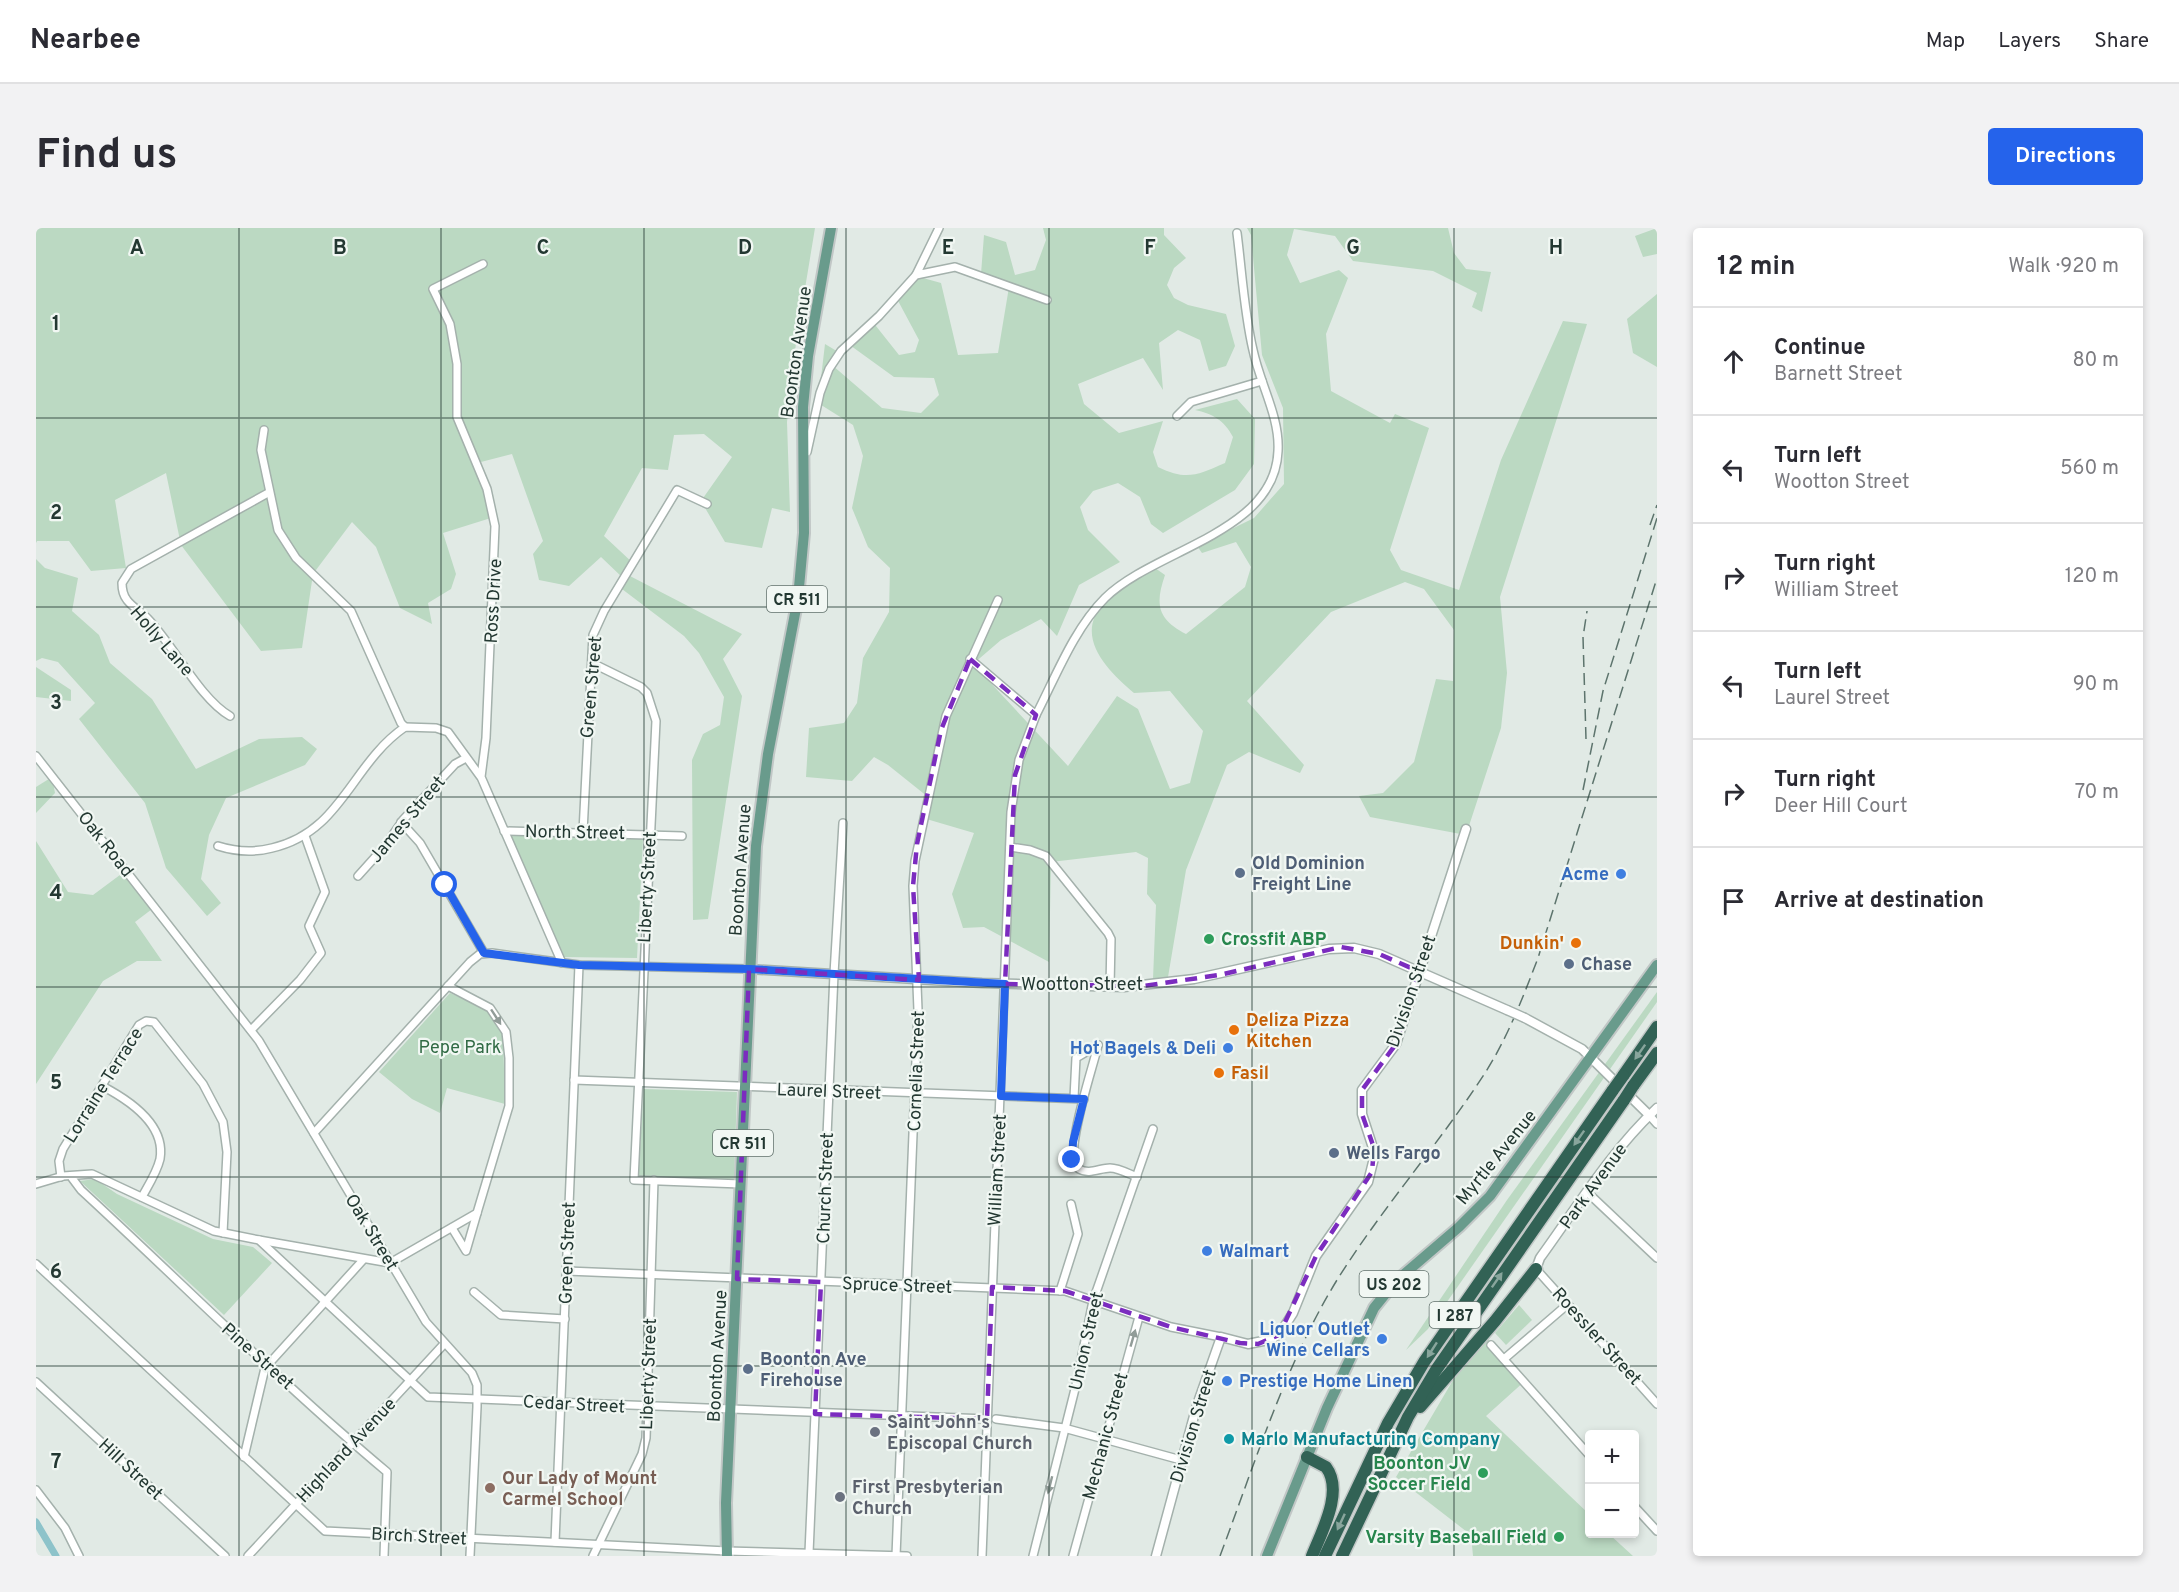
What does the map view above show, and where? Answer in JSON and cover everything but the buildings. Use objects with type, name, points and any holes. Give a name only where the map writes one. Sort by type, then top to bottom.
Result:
[{"type":"highway","name":"I 287","points":[[1325,1556],[1388,1423],[1424,1362],[1657,1028]]},
{"type":"highway","name":"I 287","points":[[1342,1556],[1408,1417],[1449,1350],[1657,1053]]},
{"type":"highway","points":[[1408,1417],[1424,1403],[1485,1333],[1536,1269]]},
{"type":"highway","points":[[1307,1457],[1326,1467],[1333,1486],[1328,1511],[1312,1556]]},
{"type":"main road","name":"Boonton Avenue","points":[[727,1553],[749,969],[756,846],[762,792],[798,598],[804,533],[802,432],[808,356],[831,228]]},
{"type":"main road","name":"Myrtle Avenue","points":[[1267,1556],[1334,1392],[1383,1295],[1490,1196],[1592,1058],[1657,965]]},
{"type":"street","points":[[804,469],[818,401],[829,369],[841,351],[879,316],[916,275],[939,228]]},
{"type":"street","name":"William Street","points":[[982,1556],[1010,847],[1015,775],[1036,715],[1086,622],[1104,599],[1134,576],[1238,519],[1261,499],[1274,474],[1278,452],[1276,429],[1253,350],[1237,233]]},
{"type":"street","name":"Ross Drive","points":[[481,777],[486,738],[495,526],[487,489],[457,417],[457,364],[450,324],[433,289],[483,264]]},
{"type":"street","points":[[916,275],[955,267],[1047,300]]},
{"type":"street","points":[[1177,416],[1191,402],[1262,381]]},
{"type":"street","points":[[264,430],[261,450],[268,493],[278,530],[288,549],[351,611],[401,723],[405,727]]},
{"type":"street","name":"Green Street","points":[[583,832],[588,722],[594,664],[593,635],[604,610],[677,490],[707,504]]},
{"type":"street","name":"Holly Lane","points":[[230,716],[216,707],[168,642],[129,602],[122,591],[122,583],[131,569],[268,493]]},
{"type":"street","name":"Cornelia Street","points":[[896,1556],[919,980],[913,886],[917,844],[941,730],[969,659],[998,600]]},
{"type":"street","points":[[969,659],[1036,715]]},
{"type":"street","name":"Liberty Street","points":[[593,1556],[644,1446],[654,1180],[634,1179],[650,834],[657,739],[655,712],[641,687],[594,664]]},
{"type":"street","points":[[218,846],[234,851],[250,852],[279,846],[305,836],[324,822],[340,803],[371,757],[405,727],[436,728],[448,732],[481,777],[562,963]]},
{"type":"street","name":"Oak Road","points":[[36,756],[175,934]]},
{"type":"street","name":"James Street","points":[[358,876],[385,846],[401,822],[455,764],[466,758]]},
{"type":"street","points":[[314,1133],[470,962],[484,953],[420,843],[401,822]]},
{"type":"street","name":"Church Street","points":[[813,1554],[815,1414],[834,974],[843,823]]},
{"type":"street","name":"Division Street","points":[[1156,1556],[1181,1460],[1221,1337],[1258,1344],[1279,1335],[1293,1313],[1316,1256],[1368,1182],[1375,1154],[1362,1114],[1362,1090],[1396,1044],[1466,829]]},
{"type":"street","name":"North Street","points":[[504,831],[682,836]]},
{"type":"street","points":[[251,1030],[300,980],[321,952],[309,926],[324,900],[325,887],[305,836]]},
{"type":"street","points":[[1010,847],[1030,850],[1046,856],[1108,933],[1111,939],[1110,987]]},
{"type":"street","name":"Oak Street","points":[[175,934],[251,1030],[426,1322],[472,1373],[477,1384],[477,1399],[470,1556]]},
{"type":"street","name":"Wootton Street","points":[[484,953],[579,965],[749,969],[919,980],[1110,987],[1210,976],[1341,947],[1379,954],[1525,1018],[1566,1039],[1592,1058],[1657,1124]]},
{"type":"street","name":"Green Street","points":[[555,1542],[579,965]]},
{"type":"street","points":[[448,986],[490,1008],[506,1032],[509,1106],[466,1251],[452,1228]]},
{"type":"street","name":"Lorraine Terrace","points":[[61,1177],[59,1161],[63,1149],[139,1025],[146,1021],[158,1024],[203,1084],[223,1122],[227,1152],[223,1233]]},
{"type":"street","points":[[1074,1098],[1076,1058],[1098,1045],[1073,1142],[1073,1164],[1085,1171],[1111,1168],[1137,1177]]},
{"type":"street","name":"Laurel Street","points":[[574,1080],[915,1095],[1084,1099]]},
{"type":"street","points":[[102,1086],[140,1110],[158,1140],[160,1161],[142,1197]]},
{"type":"street","name":"Park Avenue","points":[[1536,1269],[1540,1258],[1587,1192],[1627,1139],[1657,1108]]},
{"type":"street","name":"Union Street","points":[[1033,1556],[1093,1301],[1153,1130]]},
{"type":"street","points":[[36,1184],[61,1177],[72,1178],[92,1174],[223,1233],[363,1260],[391,1262],[477,1213]]},
{"type":"street","name":"Pine Street","points":[[72,1178],[81,1190],[171,1273],[233,1335],[387,1472],[384,1556]]},
{"type":"street","points":[[654,1180],[741,1184]]},
{"type":"street","points":[[1587,1192],[1657,1258]]},
{"type":"street","points":[[1060,1291],[1078,1234],[1071,1204]]},
{"type":"street","name":"Cedar Street","points":[[259,1240],[323,1302],[428,1396],[815,1414],[987,1419]]},
{"type":"street","points":[[243,1457],[268,1365],[363,1260]]},
{"type":"street","name":"Birch Street","points":[[36,1264],[325,1531],[598,1544],[727,1553],[907,1556]]},
{"type":"street","name":"Roessler Street","points":[[1536,1269],[1657,1404]]},
{"type":"street","name":"Spruce Street","points":[[567,1271],[1060,1291],[1171,1327],[1221,1337]]},
{"type":"street","points":[[474,1292],[501,1315],[565,1319]]},
{"type":"street","points":[[1504,1359],[1568,1304]]},
{"type":"street","name":"Mechanic Street","points":[[1073,1556],[1138,1317]]},
{"type":"street","name":"Highland Avenue","points":[[249,1556],[444,1344]]},
{"type":"street","points":[[1491,1345],[1585,1450]]},
{"type":"street","name":"Hill Street","points":[[36,1382],[225,1556]]},
{"type":"street","points":[[996,1419],[1064,1428],[1181,1460]]},
{"type":"street","points":[[36,1490],[65,1528],[79,1556]]},
{"type":"street","points":[[1639,1511],[1657,1531]]},
{"type":"highlighted area","points":[[970,659],[1036,715],[1015,775],[1005,984],[1143,986],[1219,975],[1341,947],[1379,954],[1418,971],[1396,1044],[1362,1090],[1362,1114],[1374,1148],[1372,1172],[1316,1256],[1279,1335],[1258,1344],[1240,1343],[1171,1327],[1065,1291],[992,1287],[987,1419],[815,1414],[821,1282],[737,1279],[749,969],[919,980],[913,886],[917,844],[941,730]]},
{"type":"green space","points":[[36,228],[815,228],[796,343],[787,422],[790,512],[772,508],[762,548],[725,542],[701,501],[732,457],[704,434],[674,435],[668,470],[642,468],[604,536],[634,564],[628,575],[742,634],[723,659],[742,696],[708,919],[693,920],[692,760],[703,734],[720,725],[724,697],[699,653],[684,636],[618,586],[623,578],[601,557],[569,586],[539,580],[533,554],[543,541],[512,454],[477,463],[494,517],[443,533],[456,574],[451,589],[428,603],[432,624],[400,608],[376,547],[352,522],[313,574],[302,648],[261,651],[181,545],[166,473],[115,500],[126,568],[91,571],[69,541],[37,541],[36,543]]},
{"type":"green space","points":[[1043,228],[1164,228],[1164,235],[1186,258],[1174,268],[1167,285],[1174,298],[1188,305],[1226,314],[1235,346],[1226,366],[1209,371],[1200,340],[1178,330],[1159,343],[1163,390],[1143,358],[1078,384],[1084,404],[1119,433],[1163,421],[1153,452],[1158,467],[1185,475],[1199,473],[1225,463],[1233,437],[1226,426],[1217,419],[1195,410],[1237,399],[1255,419],[1254,464],[1235,490],[1163,533],[1151,524],[1140,497],[1118,483],[1093,491],[1080,507],[1088,530],[1120,562],[1079,585],[1057,636],[1041,619],[1001,640],[973,664],[1068,766],[1117,696],[1138,709],[1170,789],[1190,783],[1203,731],[1170,691],[1134,693],[1124,684],[1097,652],[1092,627],[1096,615],[1110,597],[1155,568],[1165,575],[1160,594],[1161,610],[1169,623],[1186,634],[1245,587],[1251,567],[1236,542],[1202,553],[1197,546],[1254,518],[1284,484],[1283,408],[1262,355],[1251,235],[1247,228],[1448,228],[1454,253],[1466,269],[1491,272],[1482,312],[1472,307],[1477,293],[1433,271],[1353,261],[1335,236],[1294,229],[1287,255],[1300,283],[1339,270],[1348,278],[1326,334],[1331,391],[1390,423],[1395,414],[1429,428],[1390,550],[1401,570],[1459,590],[1501,460],[1563,321],[1587,324],[1500,597],[1507,673],[1501,728],[1466,835],[1370,817],[1359,796],[1383,793],[1414,762],[1436,679],[1453,681],[1454,630],[1424,589],[1405,582],[1331,612],[1247,701],[1304,765],[1300,773],[1249,752],[1227,765],[1186,870],[1168,977],[1153,979],[1156,905],[1147,894],[1148,858],[1136,852],[1051,862],[1049,962],[984,927],[963,928],[952,894],[974,833],[923,818],[928,797],[888,765],[874,757],[852,781],[806,777],[809,728],[844,723],[857,703],[863,658],[889,612],[890,568],[868,547],[852,508],[863,456],[853,425],[818,403],[825,344],[840,353],[832,365],[882,408],[921,413],[939,395],[934,378],[894,377],[847,343],[872,321],[899,355],[915,352],[919,340],[896,297],[916,276],[941,283],[958,355],[998,353],[1009,287],[981,274],[984,235],[1006,242],[1015,275],[1035,270],[1046,240]]},
{"type":"green space","points":[[1657,228],[1657,254],[1643,257],[1635,236]]},
{"type":"green space","points":[[1657,294],[1657,367],[1633,353],[1627,319]]},
{"type":"green space","points":[[36,559],[45,568],[78,578],[72,611],[99,635],[110,663],[152,699],[196,769],[259,739],[302,737],[317,749],[305,765],[226,798],[209,835],[201,879],[221,903],[207,916],[166,868],[145,803],[79,719],[95,703],[58,662],[42,658],[36,661]]},
{"type":"green space","points":[[36,667],[71,690],[71,701],[36,697]]},
{"type":"green space","points":[[52,777],[55,793],[36,813],[36,787]]},
{"type":"green space","points":[[510,835],[643,839],[637,958],[563,957]]},
{"type":"green space","points":[[36,841],[68,892],[93,895],[128,869],[156,906],[135,922],[162,961],[137,961],[103,981],[36,1084]]},
{"type":"green space","points":[[1657,992],[1657,1002],[1428,1329],[1406,1350],[1507,1200]]},
{"type":"green space","name":"Pepe Park","points":[[450,993],[490,1011],[503,1033],[505,1104],[447,1088],[440,1113],[412,1099],[379,1072]]},
{"type":"green space","points":[[644,1089],[737,1092],[734,1181],[638,1176]]},
{"type":"green space","points":[[95,1179],[117,1194],[213,1239],[253,1247],[272,1263],[224,1315],[80,1181]]},
{"type":"green space","points":[[1519,1305],[1532,1320],[1506,1345],[1495,1333]]},
{"type":"green space","points":[[1485,1336],[1526,1380],[1486,1416],[1585,1510],[1585,1538],[1613,1538],[1633,1556],[1473,1556],[1471,1535],[1396,1477],[1466,1358]]},
{"type":"waterway","points":[[36,1522],[56,1556]]},
{"type":"railway","points":[[1650,525],[1657,505]]},
{"type":"railway","points":[[1583,790],[1603,691],[1657,518]]},
{"type":"railway","points":[[1220,1556],[1286,1380],[1318,1312],[1354,1253],[1485,1073],[1514,1017],[1538,958],[1657,578]]},
{"type":"railway","points":[[1586,739],[1583,637],[1587,611]]},
{"type":"place","name":"Old Dominion Freight Line","points":[[1240,873]]},
{"type":"place","name":"Acme","points":[[1621,874]]},
{"type":"place","name":"Crossfit ABP","points":[[1209,939]]},
{"type":"place","name":"Dunkin'","points":[[1576,943]]},
{"type":"place","name":"Chase","points":[[1569,964]]},
{"type":"place","name":"Deliza Pizza Kitchen","points":[[1234,1030]]},
{"type":"place","name":"Hot Bagels & Deli","points":[[1228,1048]]},
{"type":"place","name":"Fasil","points":[[1219,1073]]},
{"type":"place","name":"Wells Fargo","points":[[1334,1153]]},
{"type":"place","name":"Walmart","points":[[1207,1251]]},
{"type":"place","name":"Liquor Outlet Wine Cellars","points":[[1382,1339]]},
{"type":"place","name":"Boonton Ave Firehouse","points":[[748,1369]]},
{"type":"place","name":"Prestige Home Linen","points":[[1227,1381]]},
{"type":"place","name":"Saint John's Episcopal Church","points":[[875,1432]]},
{"type":"place","name":"Marlo Manufacturing Company","points":[[1229,1439]]},
{"type":"place","name":"Boonton JV Soccer Field","points":[[1483,1473]]},
{"type":"place","name":"Our Lady of Mount Carmel School","points":[[490,1488]]},
{"type":"place","name":"First Presbyterian Church","points":[[840,1497]]},
{"type":"place","name":"Varsity Baseball Field","points":[[1559,1537]]},
{"type":"route","points":[[445,885],[484,953],[579,965],[749,969],[1005,984],[1001,1096],[1084,1099],[1073,1142],[1072,1160]]}]
